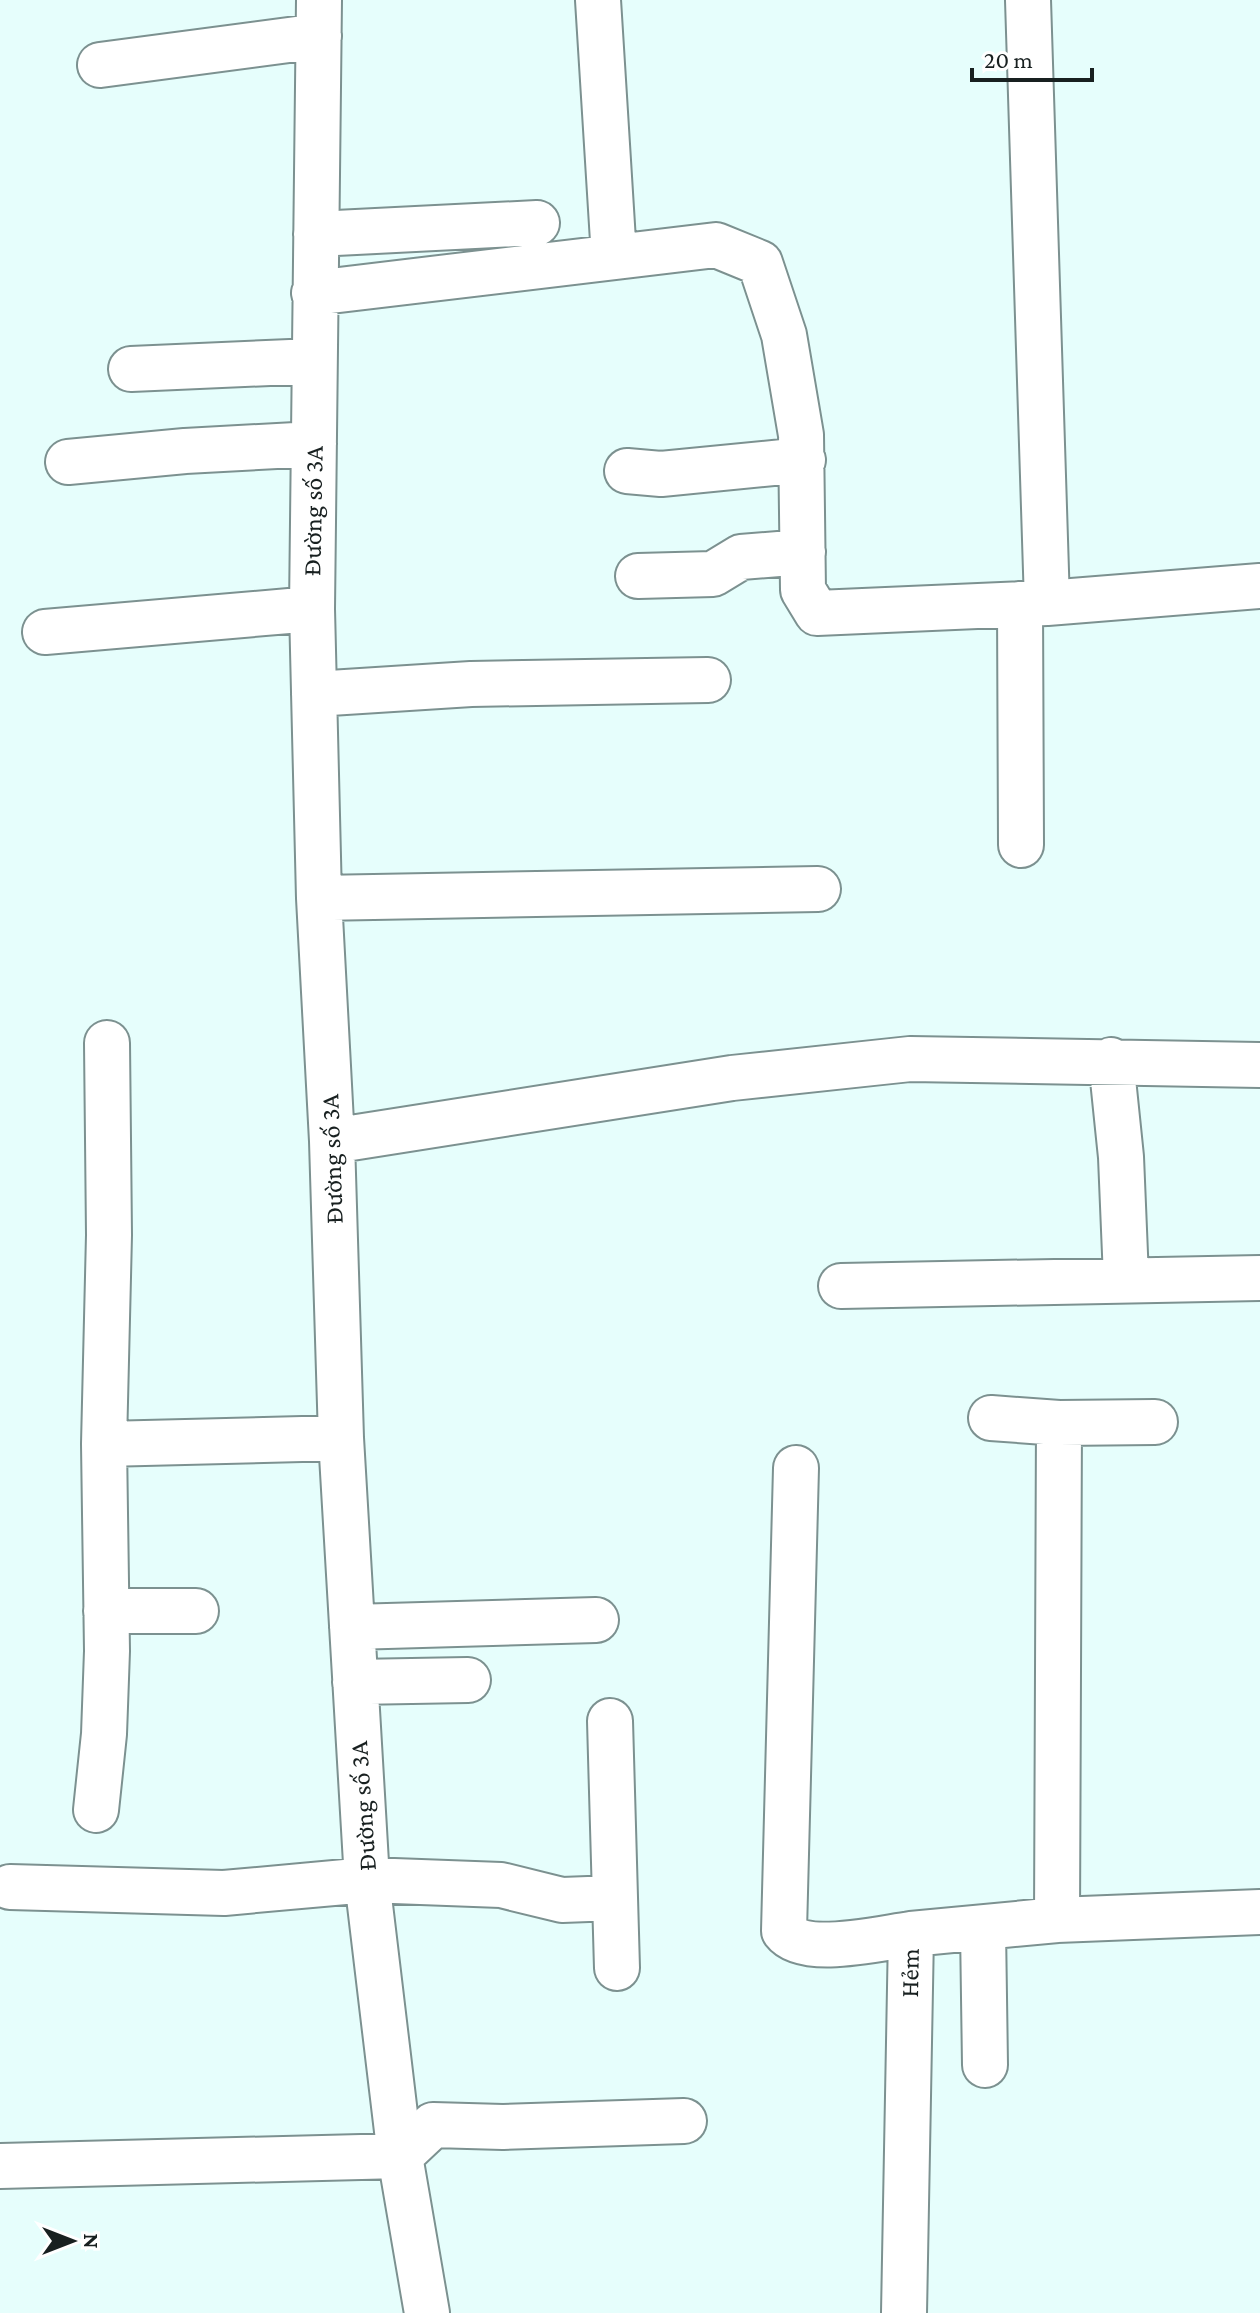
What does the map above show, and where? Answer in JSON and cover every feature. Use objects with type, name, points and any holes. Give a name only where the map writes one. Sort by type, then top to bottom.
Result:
[{"type":"street","points":[[598,0],[614,257]]},
{"type":"street","points":[[1021,845],[1033,603],[1028,0]]},
{"type":"street","points":[[100,65],[319,18]]},
{"type":"street","name":"Đường số 3A","points":[[319,18],[312,609],[319,898],[332,1141],[341,1438],[367,1880],[400,2156],[427,2313]]},
{"type":"street","points":[[316,234],[537,223]]},
{"type":"street","points":[[314,293],[716,245],[760,263],[784,335],[803,460],[803,590],[817,613],[1033,603],[1260,586]]},
{"type":"street","points":[[131,369],[314,361]]},
{"type":"street","points":[[68,462],[185,451],[314,444]]},
{"type":"street","points":[[627,471],[706,471],[803,460]]},
{"type":"street","points":[[638,576],[713,574],[741,557],[803,552]]},
{"type":"street","points":[[45,632],[312,609]]},
{"type":"street","points":[[314,694],[471,684],[708,680]]},
{"type":"street","points":[[319,898],[818,889]]},
{"type":"street","points":[[96,1810],[104,1734],[106,1611],[107,1043]]},
{"type":"street","points":[[332,1141],[732,1078],[910,1059],[1111,1060],[1260,1065]]},
{"type":"street","points":[[1111,1060],[1126,1278]]},
{"type":"street","points":[[841,1286],[1126,1278],[1260,1278]]},
{"type":"street","points":[[991,1418],[1059,1423],[1155,1422]]},
{"type":"street","points":[[1057,1920],[1059,1423]]},
{"type":"street","points":[[104,1444],[341,1438]]},
{"type":"street","points":[[796,1468],[784,1931],[792,1940],[808,1946],[911,1934]]},
{"type":"street","points":[[106,1611],[196,1611]]},
{"type":"street","points":[[352,1627],[596,1620]]},
{"type":"street","points":[[355,1682],[468,1680]]},
{"type":"street","points":[[610,1721],[617,1968]]},
{"type":"street","points":[[10,1887],[224,1893],[367,1880],[501,1885],[562,1900],[615,1898]]},
{"type":"street","name":"Hẻm","points":[[904,2313],[911,1934],[1057,1920],[1260,1912]]},
{"type":"street","points":[[983,1929],[985,2065]]},
{"type":"street","points":[[0,2166],[400,2156],[433,2125],[503,2127],[684,2121]]}]
